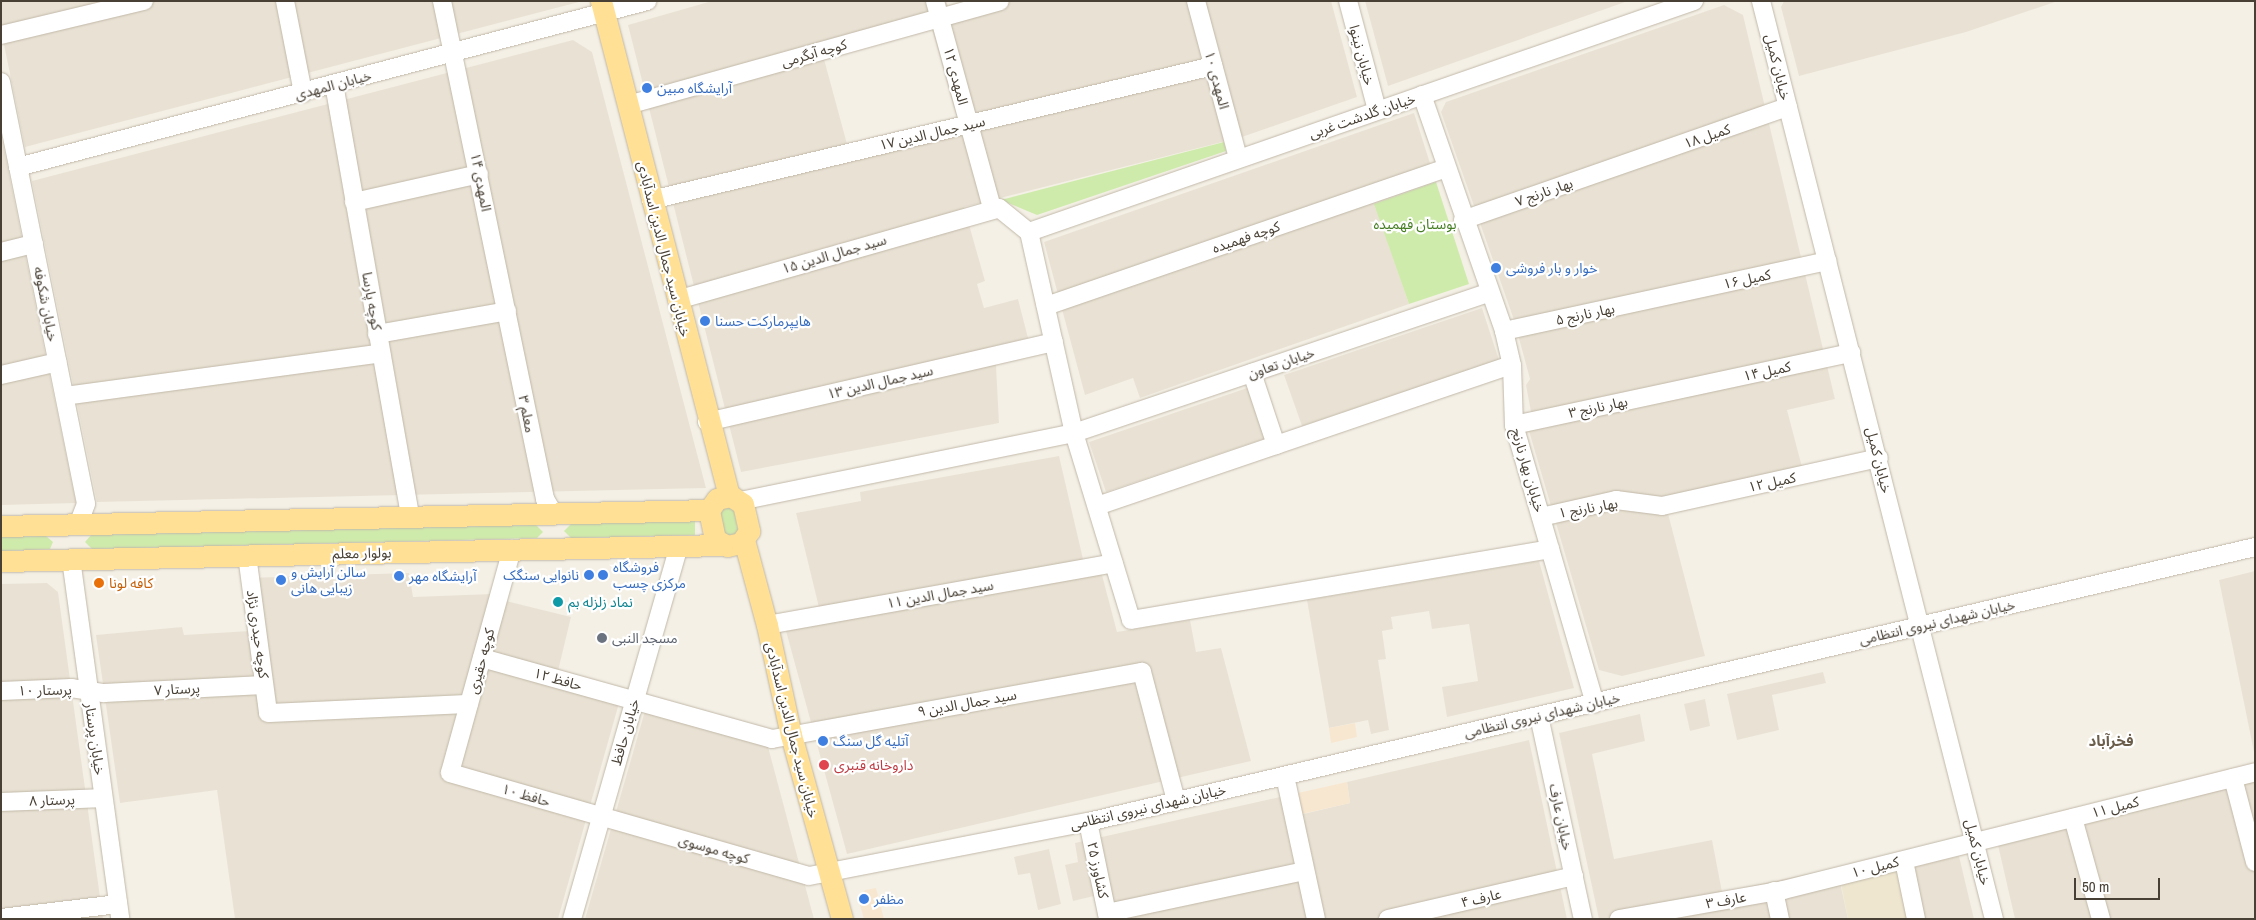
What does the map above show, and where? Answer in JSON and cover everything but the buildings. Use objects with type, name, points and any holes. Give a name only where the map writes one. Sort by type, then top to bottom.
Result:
[{"type":"main road","name":"خیابان سید جمال الدین اسدآبادی","points":[[602,7],[707,422],[734,499]]},
{"type":"main road","points":[[717,499],[734,499],[749,525],[744,540],[734,546],[722,544],[712,533],[709,510],[717,499]]},
{"type":"main road","points":[[1,526],[709,510]]},
{"type":"main road","points":[[554,514],[554,548]]},
{"type":"main road","points":[[71,559],[71,542],[78,525]]},
{"type":"main road","name":"خیابان سید جمال الدین اسدآبادی","points":[[744,540],[767,625],[791,735],[842,919]]},
{"type":"main road","name":"بولوار معلم","points":[[1,561],[722,544]]},
{"type":"street","points":[[1,35],[144,1]]},
{"type":"street","points":[[285,1],[303,92]]},
{"type":"street","name":"المهدی ۱۴","points":[[442,1],[507,311]]},
{"type":"street","name":"خیابان المهدی","points":[[18,167],[453,53],[602,7],[647,1]]},
{"type":"street","name":"کوچه آبگرمی","points":[[628,105],[938,10],[1000,1]]},
{"type":"street","name":"خیابان نینوا","points":[[1348,1],[1377,110]]},
{"type":"street","name":"خیابان گلدشت غربی","points":[[1029,232],[1694,1]]},
{"type":"street","name":"خیابان کمیل","points":[[1761,1],[1922,626],[1994,919]]},
{"type":"street","name":"المهدی ۱۰","points":[[1200,2],[1213,66],[1238,158]]},
{"type":"street","name":"المهدی ۱۲","points":[[938,10],[992,208]]},
{"type":"street","name":"سید جمال الدین ۱۷","points":[[651,200],[1213,66]]},
{"type":"street","name":"خیابان شکوفه","points":[[1,82],[5,123],[18,167],[86,504],[78,525]]},
{"type":"street","name":"کوچه پارسا","points":[[334,84],[410,517]]},
{"type":"street","name":"خیابان بهار نارنج","points":[[1422,95],[1488,293],[1504,331],[1512,365],[1514,425],[1595,703]]},
{"type":"street","name":"کمیل ۱۸","points":[[1625,164],[1788,107]]},
{"type":"street","name":"بهار نارنج ۷","points":[[1463,220],[1625,164]]},
{"type":"street","name":"کوچه فهمیده","points":[[1046,306],[1446,168]]},
{"type":"street","points":[[354,202],[479,174]]},
{"type":"street","points":[[992,208],[999,208],[1029,232],[1074,433],[1131,620],[1550,549]]},
{"type":"street","name":"سید جمال الدین ۱۵","points":[[677,300],[992,208]]},
{"type":"street","points":[[1,252],[34,244]]},
{"type":"street","name":"کمیل ۱۶","points":[[1666,296],[1828,261]]},
{"type":"street","name":"خیابان تعاون","points":[[734,499],[1074,433],[1488,293]]},
{"type":"street","name":"بهار نارنج ۵","points":[[1504,331],[1666,296]]},
{"type":"street","points":[[377,334],[507,311]]},
{"type":"street","name":"معلم ۳","points":[[507,311],[545,499],[554,514]]},
{"type":"street","name":"سید جمال الدین ۱۳","points":[[707,422],[1054,342]]},
{"type":"street","points":[[65,396],[381,353]]},
{"type":"street","name":"کمیل ۱۴","points":[[1683,389],[1851,353]]},
{"type":"street","points":[[1,375],[58,362]]},
{"type":"street","points":[[1096,506],[1512,365]]},
{"type":"street","points":[[1252,373],[1276,445]]},
{"type":"street","name":"بهار نارنج ۳","points":[[1514,425],[1683,389]]},
{"type":"street","name":"کمیل ۱۲","points":[[1666,505],[1878,458]]},
{"type":"street","name":"بهار نارنج ۱","points":[[1541,517],[1616,500],[1666,505]]},
{"type":"street","name":"خیابان حافظ","points":[[572,919],[679,546]]},
{"type":"street","name":"خیابان شهدای نیروی انتظامی","points":[[828,873],[1088,822],[2255,547]]},
{"type":"street","name":"کوچه حقیری","points":[[450,773],[512,549]]},
{"type":"street","name":"کوچه حیدری نژاد","points":[[248,555],[268,713],[469,704]]},
{"type":"street","name":"خیابان پرستار","points":[[71,559],[119,911]]},
{"type":"street","name":"سید جمال الدین ۱۱","points":[[767,625],[1114,564]]},
{"type":"street","name":"حافظ ۱۲","points":[[482,658],[706,721]]},
{"type":"street","name":"سید جمال الدین ۹","points":[[706,721],[772,739],[1142,672],[1176,801]]},
{"type":"street","name":"پرستار ۷","points":[[89,691],[104,693],[264,685]]},
{"type":"street","name":"پرستار ۱۰","points":[[1,691],[71,688],[89,691]]},
{"type":"street","name":"خیابان عارف","points":[[1539,716],[1583,919]]},
{"type":"street","name":"کمیل ۱۱","points":[[1976,842],[2255,772]]},
{"type":"street","name":"حافظ ۱۰","points":[[450,773],[601,816]]},
{"type":"street","points":[[1286,776],[1316,919]]},
{"type":"street","points":[[2233,778],[2255,862]]},
{"type":"street","name":"پرستار ۸","points":[[1,802],[103,798]]},
{"type":"street","name":"کوچه موسوی","points":[[601,816],[809,876],[828,873]]},
{"type":"street","points":[[2073,818],[2101,919]]},
{"type":"street","name":"کشاورز ۲۵","points":[[1088,822],[1107,916]]},
{"type":"street","name":"کمیل ۱۰","points":[[1774,891],[1976,842]]},
{"type":"street","points":[[1904,860],[1916,919]]},
{"type":"street","points":[[1107,916],[1306,871]]},
{"type":"street","name":"عارف ۴","points":[[1388,919],[1574,876]]},
{"type":"street","points":[[1774,891],[1780,919]]},
{"type":"street","name":"عارف ۳","points":[[1619,919],[1774,891]]},
{"type":"street","points":[[1,918],[119,911]]},
{"type":"shaded area","points":[[1,1],[579,2],[25,147],[1,30]]},
{"type":"shaded area","points":[[712,1],[946,1],[948,7],[968,1],[1331,1],[1357,97],[1242,137],[964,207],[985,281],[977,284],[984,308],[1018,299],[1028,338],[995,346],[999,423],[741,472],[628,25]],"holes":[[[932,29],[957,118],[847,144],[824,59]]]},
{"type":"shaded area","points":[[1365,1],[1628,1],[1388,86]]},
{"type":"shaded area","points":[[1784,1],[2058,1],[1966,32],[1799,76],[1781,7]]},
{"type":"shaded area","points":[[1724,5],[1743,15],[1835,399],[1787,410],[1802,467],[1664,498],[1705,656],[1622,676],[1599,670],[1529,431],[1531,412],[1526,385],[1530,379],[1514,320],[1441,112],[1446,102]]},
{"type":"shaded area","points":[[573,40],[592,52],[706,488],[97,502],[32,181]]},
{"type":"shaded area","points":[[1414,113],[1436,182],[1375,204],[1409,304],[1140,398],[1133,378],[1085,395],[1044,242]]},
{"type":"shaded area","points":[[1,134],[46,358],[76,503],[1,505]]},
{"type":"shaded area","points":[[1482,308],[1499,360],[1302,426],[1284,375]]},
{"type":"shaded area","points":[[1250,387],[1266,438],[1106,492],[1089,442]]},
{"type":"shaded area","points":[[1059,456],[1083,559],[1102,575],[1117,632],[1190,620],[1196,652],[1221,648],[1251,761],[847,854],[786,631],[823,624],[796,513],[861,501],[860,492]]},
{"type":"shaded area","points":[[1539,561],[1574,688],[1447,717],[1442,687],[1478,681],[1469,624],[1432,629],[1429,611],[1391,617],[1393,629],[1382,631],[1386,659],[1378,660],[1389,730],[1371,734],[1368,720],[1329,728],[1307,600]]},
{"type":"shaded area","points":[[2255,571],[2255,757],[2219,580]]},
{"type":"shaded area","points":[[409,573],[413,597],[492,594],[506,601],[571,617],[558,671],[623,689],[558,919],[235,919],[217,790],[120,803],[96,635],[182,627],[184,635],[250,631],[243,578]]},
{"type":"shaded area","points":[[47,583],[58,592],[103,919],[1,919],[1,584]]},
{"type":"shaded area","points":[[1823,672],[1826,683],[1772,695],[1779,730],[1737,740],[1727,694]]},
{"type":"shaded area","points":[[649,697],[763,728],[814,919],[585,919]]},
{"type":"shaded area","points":[[1705,699],[1710,726],[1690,731],[1684,704]]},
{"type":"shaded area","points":[[1640,714],[1645,741],[1592,754],[1614,859],[1712,840],[1722,892],[1837,868],[1848,919],[1599,919],[1559,733]]},
{"type":"shaded area","points":[[1355,723],[1357,737],[1331,743],[1329,728]]},
{"type":"shaded area","points":[[1529,740],[1567,919],[1099,919],[1094,896],[1073,901],[1065,865],[1078,862],[1075,843],[1298,793],[1303,814],[1350,803],[1347,782]]},
{"type":"shaded area","points":[[2255,763],[2255,919],[2015,919],[1994,828]]},
{"type":"shaded area","points":[[1347,782],[1350,803],[1302,814],[1298,793]]},
{"type":"shaded area","points":[[1049,849],[1061,904],[1038,910],[1030,873],[1018,875],[1014,857]]},
{"type":"shaded area","points":[[1959,856],[1974,919],[1925,919],[1914,867]]},
{"type":"shaded area","points":[[1897,871],[1907,919],[1848,919],[1841,884]]},
{"type":"shaded area","points":[[876,888],[884,919],[864,919],[859,902],[865,890]]},
{"type":"green space","points":[[1224,142],[1226,151],[1037,215],[1001,200]]},
{"type":"green space","name":"بوستان فهمیده","points":[[1436,182],[1469,284],[1409,304],[1374,204]]},
{"type":"green space","points":[[733,506],[739,534],[724,537],[718,509]]},
{"type":"green space","points":[[695,521],[695,535],[571,538],[564,531],[571,524]]},
{"type":"green space","points":[[536,525],[543,532],[537,538],[92,549],[85,542],[91,535]]},
{"type":"green space","points":[[46,536],[53,542],[50,549],[1,551],[1,537]]},
{"type":"place","name":"آرایشگاه مبین","points":[[647,88]]},
{"type":"place","name":"خوار و بار فروشی","points":[[1496,268]]},
{"type":"place","name":"هایپرمارکت حسنا","points":[[705,321]]},
{"type":"place","name":"نانوایی سنگک","points":[[589,575]]},
{"type":"place","name":"فروشگاه مرکزی چسب","points":[[603,575]]},
{"type":"place","name":"آرایشگاه مهر","points":[[399,576]]},
{"type":"place","name":"سالن آرایش و زیبایی هانی","points":[[281,580]]},
{"type":"place","name":"کافه لونا","points":[[99,583]]},
{"type":"place","name":"نماد زلزله بم","points":[[558,602]]},
{"type":"place","name":"مسجد النبی","points":[[602,638]]},
{"type":"place","name":"آتلیه گل سنگ","points":[[823,741]]},
{"type":"place","name":"داروخانه قنبری","points":[[824,765]]},
{"type":"place","name":"مظفر","points":[[864,899]]},
{"type":"district","name":"فخرآباد","points":[[2111,741]]}]
